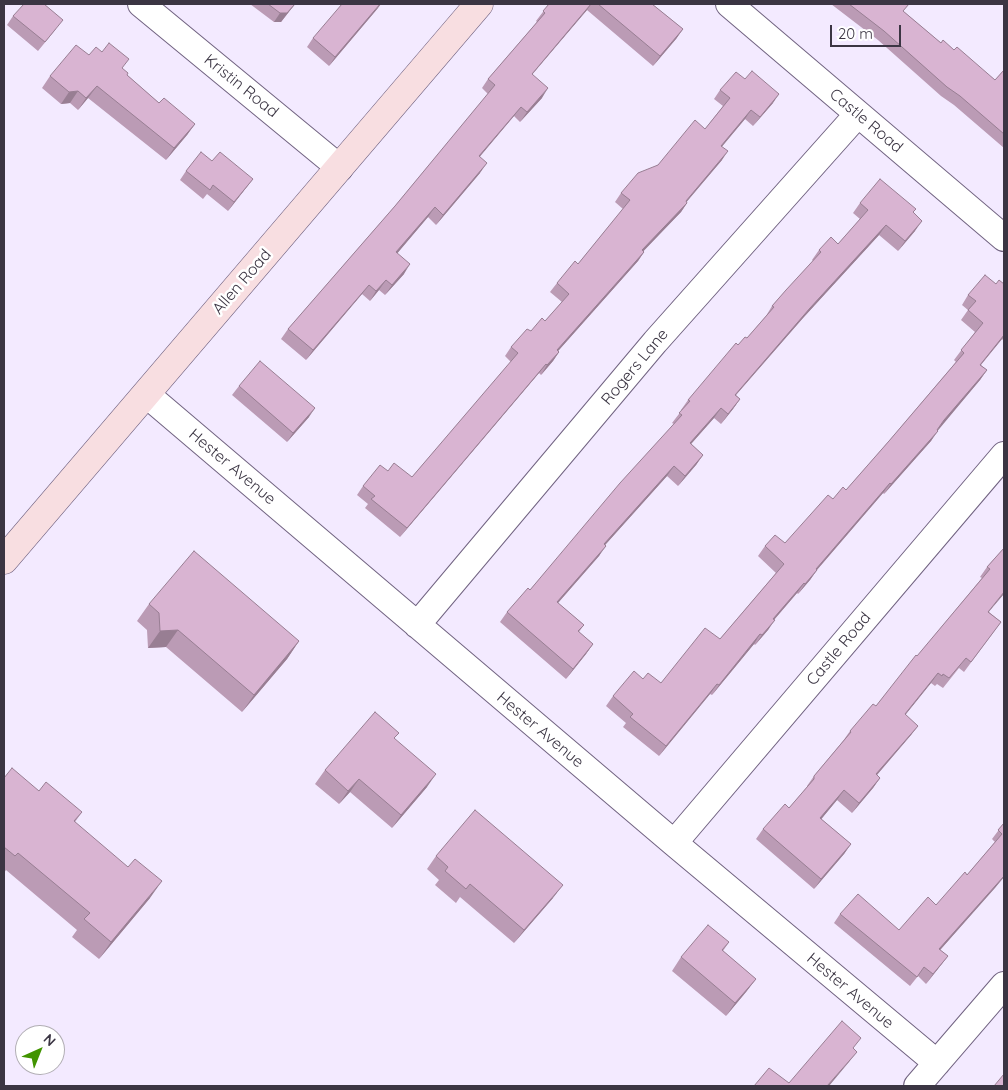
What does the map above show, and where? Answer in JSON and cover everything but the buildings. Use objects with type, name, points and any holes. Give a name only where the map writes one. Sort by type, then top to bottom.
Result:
[{"type":"street","name":"Kristin Road","points":[[141,4],[340,168]]},
{"type":"street","name":"Allen Road","points":[[4,560],[478,4]]},
{"type":"street","name":"Castle Road","points":[[729,4],[1004,238]]},
{"type":"street","name":"Rogers Lane","points":[[418,626],[655,342],[858,114]]},
{"type":"street","name":"Hester Avenue","points":[[146,394],[674,843],[937,1063]]},
{"type":"street","name":"Castle Road","points":[[674,843],[1004,455]]},
{"type":"street","points":[[918,1086],[1004,985]]}]
